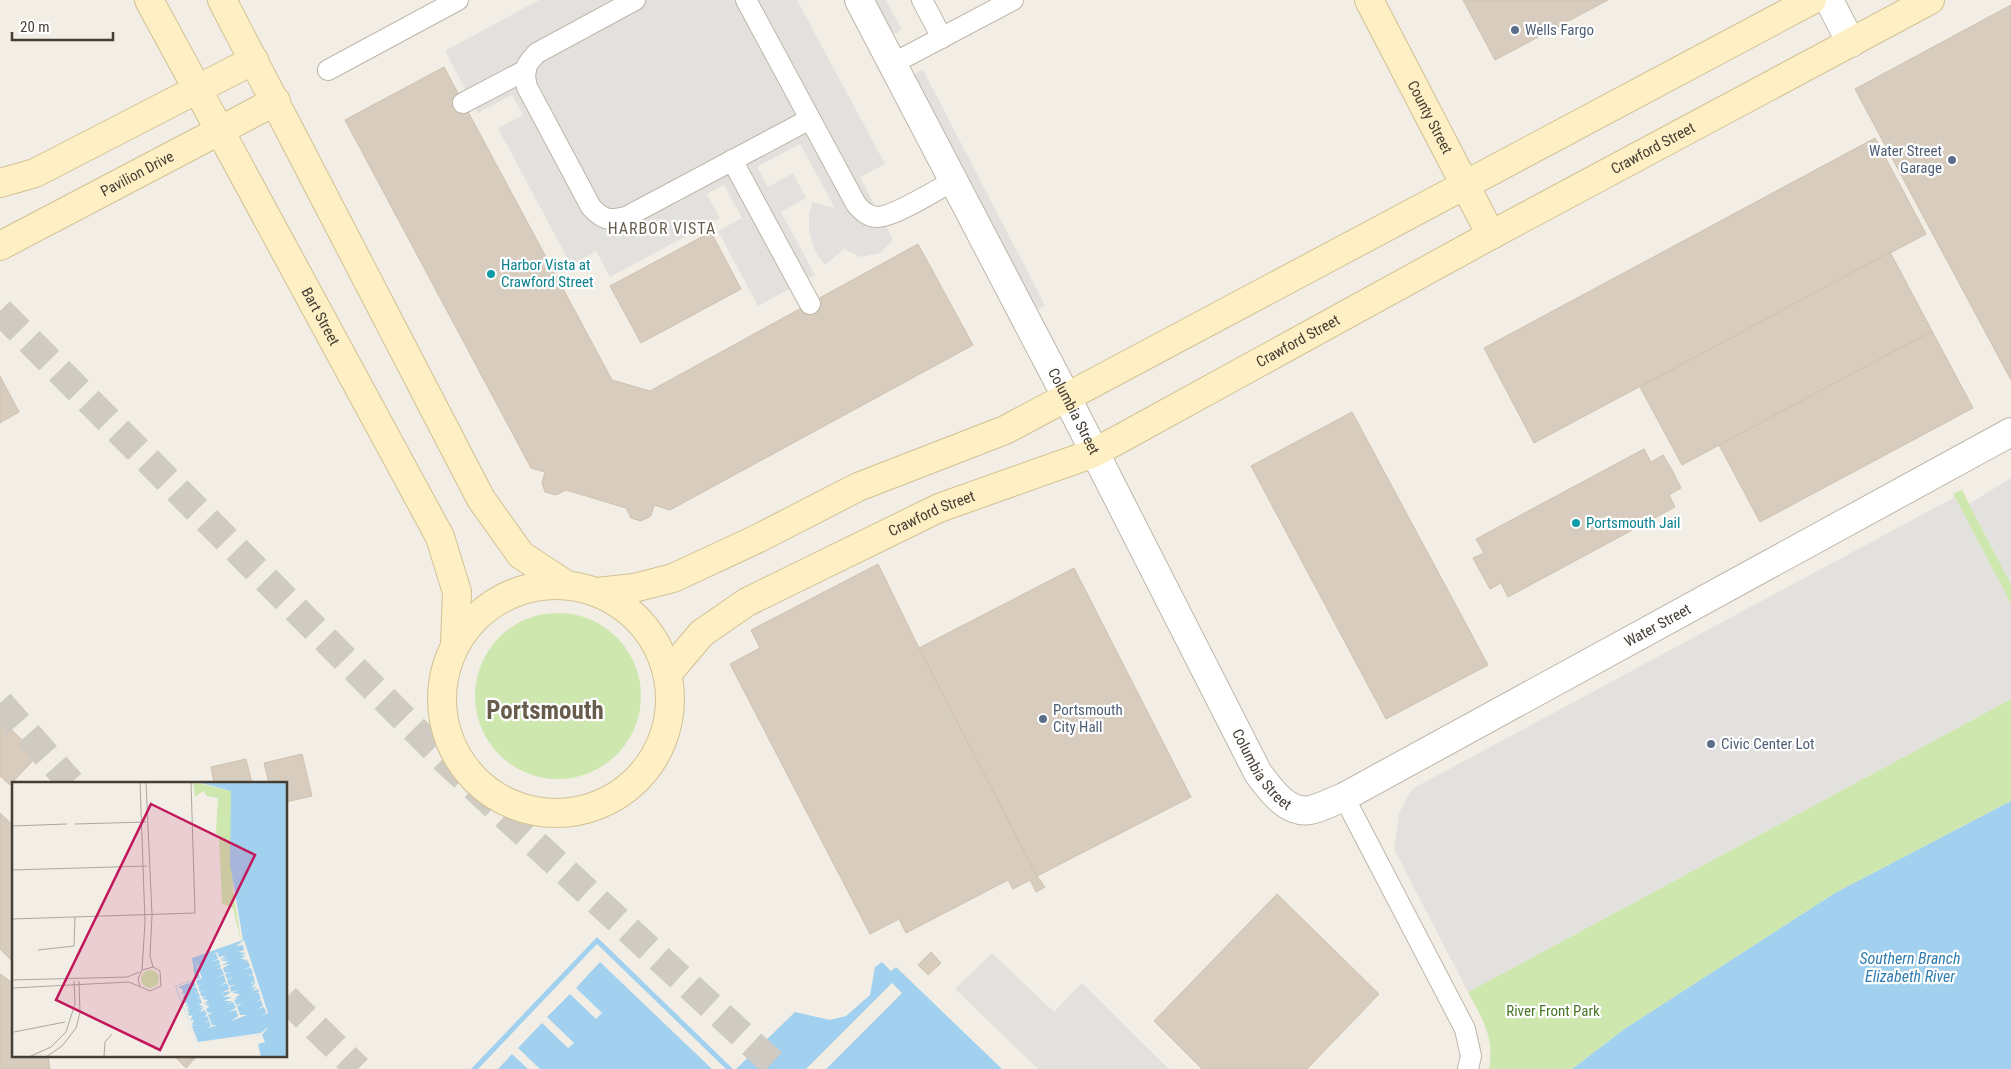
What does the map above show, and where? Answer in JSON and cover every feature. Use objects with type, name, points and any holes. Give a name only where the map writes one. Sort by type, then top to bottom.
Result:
[{"type":"main road","name":"Bart Street","points":[[149,0],[440,537],[457,592],[455,644]]},
{"type":"main road","points":[[222,0],[481,499],[521,555],[565,584]]},
{"type":"main road","name":"County Street","points":[[1369,0],[1491,235]]},
{"type":"main road","points":[[597,592],[634,588],[673,578],[759,538],[858,488],[1005,430],[1812,0]]},
{"type":"main road","name":"Crawford Street","points":[[668,673],[702,633],[747,602],[939,508],[1094,453],[1491,235],[1930,0]]},
{"type":"main road","points":[[0,183],[35,173],[254,60]]},
{"type":"main road","name":"Pavilion Drive","points":[[0,246],[276,101]]},
{"type":"main road","points":[[565,584],[597,592],[629,610],[653,638],[668,673],[670,710],[661,745],[641,776],[612,799],[577,811],[541,812],[505,802],[476,780],[454,750],[443,715],[443,678],[455,644],[475,617],[501,598],[532,586],[565,584]]},
{"type":"street","name":"Columbia Street","points":[[859,0],[1067,398],[1258,773],[1276,796],[1285,803],[1300,809]]},
{"type":"street","points":[[1829,0],[1851,43]]},
{"type":"street","name":"Water Street","points":[[1300,809],[1310,810],[1344,797],[2011,432]]},
{"type":"lane","points":[[328,70],[458,0]]},
{"type":"lane","points":[[636,0],[537,53],[528,62],[524,74],[527,87],[591,207],[600,216],[613,220],[626,217],[810,118]]},
{"type":"lane","points":[[746,0],[856,204],[864,214],[877,217],[890,214],[953,180]]},
{"type":"lane","points":[[922,0],[942,38]]},
{"type":"lane","points":[[892,64],[1013,0]]},
{"type":"lane","points":[[463,103],[526,70]]},
{"type":"lane","points":[[732,160],[810,304]]},
{"type":"lane","points":[[1344,797],[1466,1029],[1471,1056],[1468,1069]]},
{"type":"green space","points":[[1962,490],[2011,584],[2011,604],[1953,494]]},
{"type":"green space","points":[[566,613],[590,619],[617,637],[635,664],[640,680],[640,712],[635,728],[617,755],[604,765],[582,776],[550,779],[526,773],[505,760],[494,749],[478,720],[475,688],[481,664],[494,643],[505,632],[534,616]]},
{"type":"green space","name":"River Front Park","points":[[2011,699],[2011,801],[1835,893],[1626,1028],[1572,1069],[1489,1069],[1489,1038],[1468,992]]},
{"type":"shaded area","points":[[539,0],[797,0],[885,164],[860,177],[893,240],[880,253],[861,257],[844,249],[825,265],[812,243],[809,230],[809,216],[812,202],[835,208],[800,144],[757,167],[768,187],[793,173],[806,198],[781,212],[815,275],[758,306],[718,231],[742,218],[724,185],[707,194],[720,218],[610,277],[596,251],[571,265],[498,128],[523,115],[512,95],[478,113],[445,51]]},
{"type":"shaded area","points":[[874,0],[886,0],[902,30],[892,35]]},
{"type":"shaded area","points":[[923,70],[1045,305],[1035,311],[913,75]]},
{"type":"shaded area","points":[[2011,478],[2011,584],[1969,504]]},
{"type":"shaded area","name":"Civic Center Lot","points":[[1955,497],[2011,604],[2011,699],[1468,992],[1394,849],[1399,813],[1412,789]]},
{"type":"shaded area","points":[[992,953],[1054,1012],[1082,983],[1169,1069],[1038,1069],[955,989]]},
{"type":"water","name":"Southern Branch Elizabeth River","points":[[2011,801],[2011,1069],[1572,1069],[1626,1028],[1835,893]]},
{"type":"water","points":[[597,937],[733,1069],[471,1069]]},
{"type":"water","points":[[882,962],[891,971],[896,967],[1002,1069],[736,1069],[795,1012],[830,1020],[846,1016],[870,995],[875,967]]},
{"type":"pier","points":[[597,944],[726,1069],[712,1069],[600,962],[576,988],[602,1013],[596,1019],[570,994],[547,1017],[574,1043],[568,1048],[542,1023],[518,1048],[540,1069],[528,1069],[512,1054],[498,1069],[478,1069]]},
{"type":"pier","points":[[892,983],[902,993],[826,1069],[806,1069]]},
{"type":"building","name":"Wells Fargo","points":[[1463,0],[1608,0],[1495,60]]},
{"type":"building","name":"Water Street Garage","points":[[2011,5],[2011,380],[1855,89]]},
{"type":"building","name":"Harbor Vista at Crawford Street","points":[[444,67],[612,380],[650,391],[918,244],[973,345],[670,510],[654,505],[651,516],[641,521],[631,518],[626,508],[566,490],[556,495],[545,492],[542,483],[545,472],[531,468],[345,120]]},
{"type":"building","points":[[1875,138],[1926,234],[1534,443],[1484,348]]},
{"type":"building","points":[[711,232],[741,289],[641,343],[610,286]]},
{"type":"building","points":[[1890,252],[1932,331],[1682,465],[1640,387]]},
{"type":"building","points":[[1932,331],[1973,408],[1760,522],[1719,445]]},
{"type":"building","points":[[0,376],[19,412],[0,423]]},
{"type":"building","points":[[1352,412],[1488,665],[1386,719],[1251,466]]},
{"type":"building","name":"Portsmouth Jail","points":[[1644,449],[1651,462],[1663,455],[1672,470],[1681,488],[1669,495],[1675,507],[1508,597],[1501,583],[1490,589],[1473,558],[1484,553],[1476,539]]},
{"type":"building","points":[[878,564],[919,648],[1037,876],[1045,887],[1036,892],[1030,880],[1013,889],[1008,880],[906,933],[899,919],[870,934],[730,664],[760,648],[751,630]]},
{"type":"building","points":[[1074,568],[1191,797],[1037,876],[919,648]]},
{"type":"building","points":[[0,719],[38,755],[10,785],[0,776]]},
{"type":"building","points":[[302,754],[312,796],[288,802],[288,782],[269,782],[264,763]]},
{"type":"building","points":[[246,759],[252,782],[214,782],[211,767]]},
{"type":"building","points":[[0,813],[12,824],[12,961],[0,949]]},
{"type":"building","points":[[1277,894],[1379,994],[1307,1069],[1202,1069],[1154,1021]]},
{"type":"building","points":[[931,952],[941,963],[928,975],[918,965]]},
{"type":"building","points":[[0,974],[12,983],[12,1056],[48,1056],[50,1069],[0,1069]]},
{"type":"building","points":[[174,1056],[197,1056],[186,1068]]},
{"type":"tunnel","points":[[0,311],[446,761],[779,1069]]},
{"type":"tunnel","points":[[0,703],[70,782]]},
{"type":"tunnel","points":[[288,1000],[358,1069]]},
{"type":"place","name":"Wells Fargo","points":[[1515,30]]},
{"type":"place","name":"Water Street Garage","points":[[1952,160]]},
{"type":"place","name":"Harbor Vista at Crawford Street","points":[[491,274]]},
{"type":"place","name":"Portsmouth Jail","points":[[1576,523]]},
{"type":"place","name":"Portsmouth City Hall","points":[[1043,719]]},
{"type":"place","name":"Civic Center Lot","points":[[1711,744]]},
{"type":"district","name":"HARBOR VISTA","points":[[662,228]]},
{"type":"district","name":"Portsmouth","points":[[545,710]]}]
